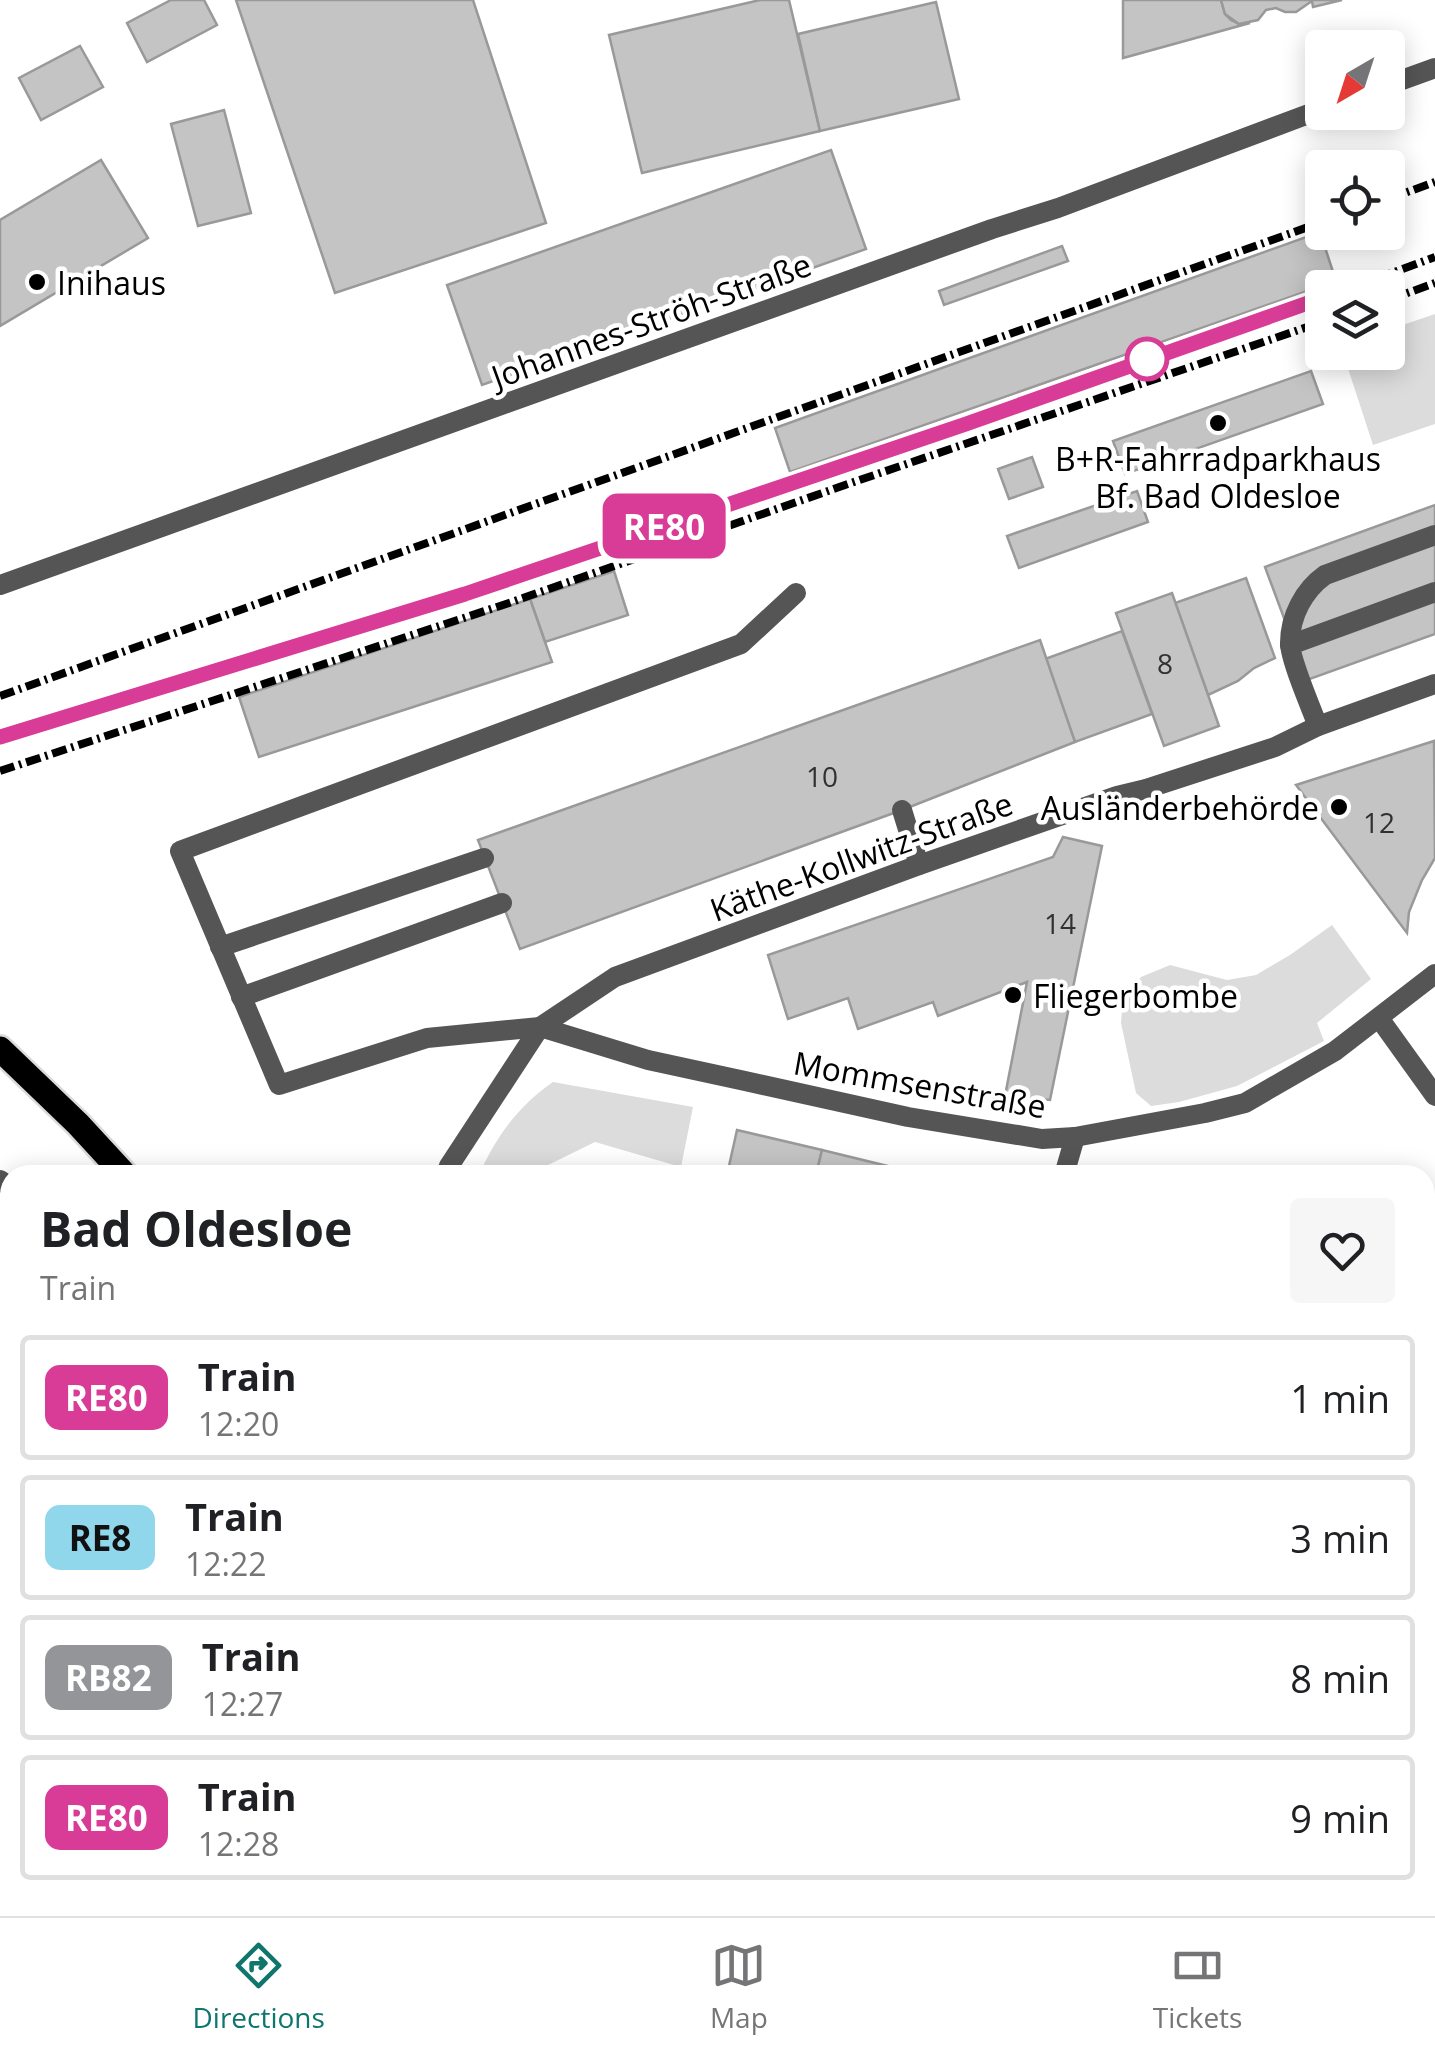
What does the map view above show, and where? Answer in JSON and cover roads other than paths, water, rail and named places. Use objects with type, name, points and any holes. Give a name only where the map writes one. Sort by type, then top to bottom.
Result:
[{"type":"main road","points":[[0,1049],[116,1165]]},
{"type":"street","points":[[1405,79],[1435,68]]},
{"type":"street","name":"Johannes-Ströh-Straße","points":[[0,585],[1305,116]]},
{"type":"street","points":[[1318,726],[1290,646],[1294,619],[1310,586],[1325,575],[1435,535]]},
{"type":"street","points":[[1290,646],[1435,592]]},
{"type":"street","points":[[540,1027],[428,1038],[280,1085],[180,851],[741,644],[796,593]]},
{"type":"street","name":"Käthe-Kollwitz-Straße","points":[[450,1165],[540,1027],[616,977],[1117,796],[1276,747],[1318,726],[1435,684]]},
{"type":"street","points":[[902,810],[919,866]]},
{"type":"street","points":[[220,947],[484,858]]},
{"type":"street","points":[[241,997],[502,903]]},
{"type":"street","name":"Mommsenstraße","points":[[540,1027],[648,1060],[908,1117],[1042,1139],[1076,1137],[1245,1103],[1335,1051],[1435,974]]},
{"type":"street","points":[[1379,1018],[1435,1096]]},
{"type":"street","points":[[1067,1165],[1076,1137]]},
{"type":"railway","points":[[1405,193],[1435,182]]},
{"type":"railway","points":[[0,696],[1305,228]]},
{"type":"railway","points":[[1400,270],[1435,257]]},
{"type":"railway","points":[[1405,294],[1435,283]]},
{"type":"railway","points":[[0,737],[465,594],[1305,304]]},
{"type":"railway","points":[[0,771],[506,604],[1305,328]]},
{"type":"train","name":"RE80","points":[[0,737],[465,594],[1305,304]]},
{"type":"place","name":"Inihaus","points":[[37,282]]},
{"type":"place","name":"B+R-Fahrradparkhaus Bf. Bad Oldesloe","points":[[1218,423]]},
{"type":"place","name":"Ausländerbehörde","points":[[1339,807]]},
{"type":"place","name":"Fliegerbombe","points":[[1013,995]]}]
